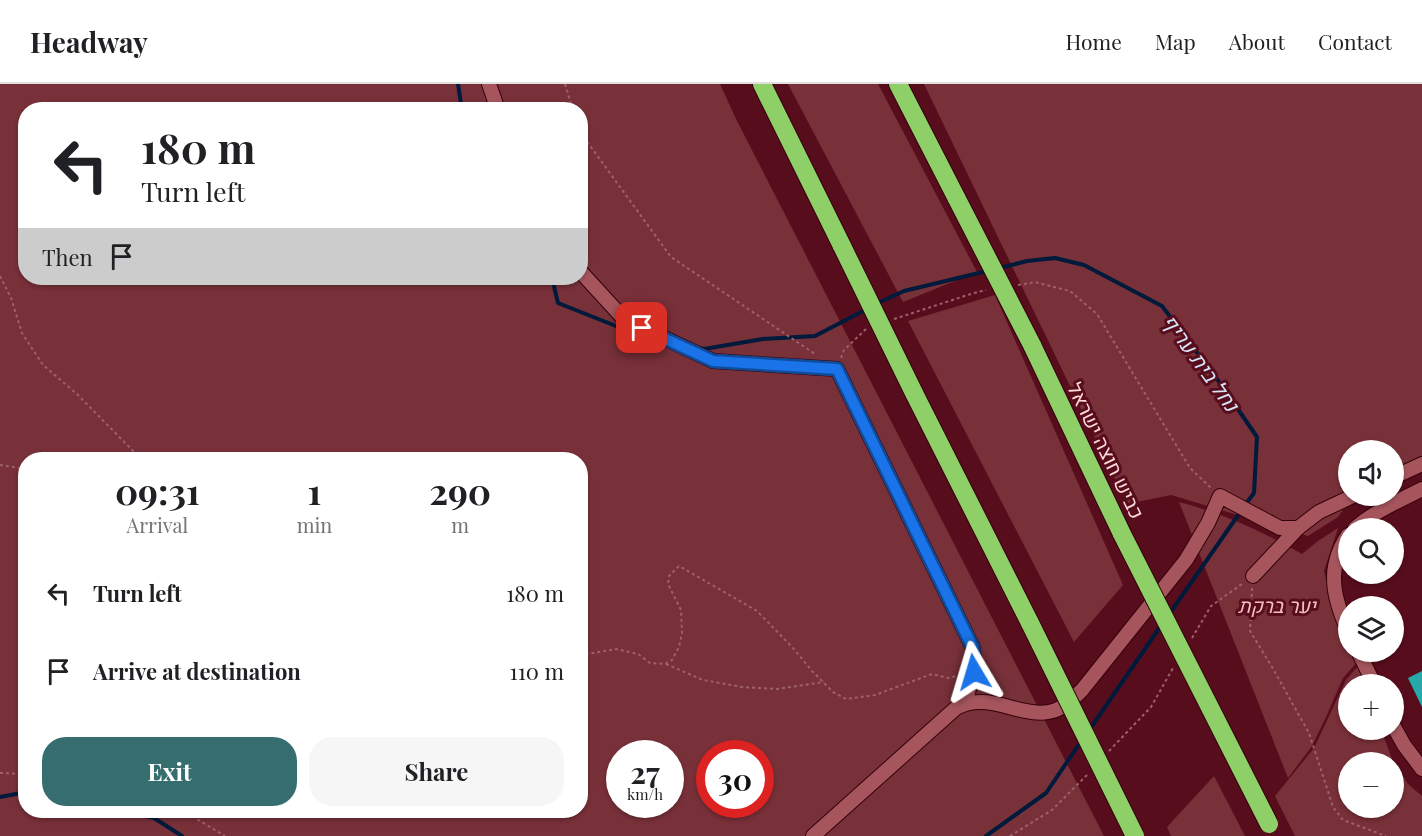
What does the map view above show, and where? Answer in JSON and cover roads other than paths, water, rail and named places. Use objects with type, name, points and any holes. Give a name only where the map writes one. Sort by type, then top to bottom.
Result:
[{"type":"highway","points":[[762,84],[1135,836]]},
{"type":"highway","name":"כביש חוצה ישראל","points":[[898,84],[1032,345],[1122,534],[1272,830]]},
{"type":"street","points":[[489,84],[495,102]]},
{"type":"street","points":[[588,280],[624,319],[713,361],[837,369],[973,648],[974,672],[965,703]]},
{"type":"street","points":[[1404,472],[1422,464]]},
{"type":"street","points":[[1367,518],[1422,489]]},
{"type":"street","points":[[813,836],[956,708],[965,703],[993,702],[1041,713],[1056,710],[1069,703],[1082,690],[1186,560],[1208,523],[1220,496],[1280,528],[1298,528]]},
{"type":"street","points":[[1253,576],[1298,528],[1319,512],[1338,503]]},
{"type":"street","points":[[1338,553],[1334,581],[1338,607]]},
{"type":"street","points":[[1401,740],[1422,769]]},
{"type":"waterway","name":"נחל בית עריף","points":[[458,84],[461,102]]},
{"type":"waterway","name":"נחל בית עריף","points":[[1000,268],[1027,261],[1055,258],[1084,265],[1162,306],[1257,437],[1254,493],[1245,505]]},
{"type":"waterway","name":"נחל בית עריף","points":[[876,304],[904,291],[987,271]]},
{"type":"waterway","name":"נחל בית עריף","points":[[554,285],[558,303],[648,337]]},
{"type":"waterway","name":"נחל בית עריף","points":[[699,348],[763,339],[815,336],[867,309]]},
{"type":"waterway","name":"נחל בית עריף","points":[[1170,613],[1241,511]]},
{"type":"waterway","name":"נחל בית עריף","points":[[1090,729],[1162,624]]},
{"type":"waterway","name":"נחל בית עריף","points":[[986,836],[1046,793],[1082,740]]},
{"type":"waterway","points":[[0,797],[18,794]]},
{"type":"waterway","points":[[154,818],[182,836]]},
{"type":"park label","name":"יער ברקת","points":[[1277,604]]}]
